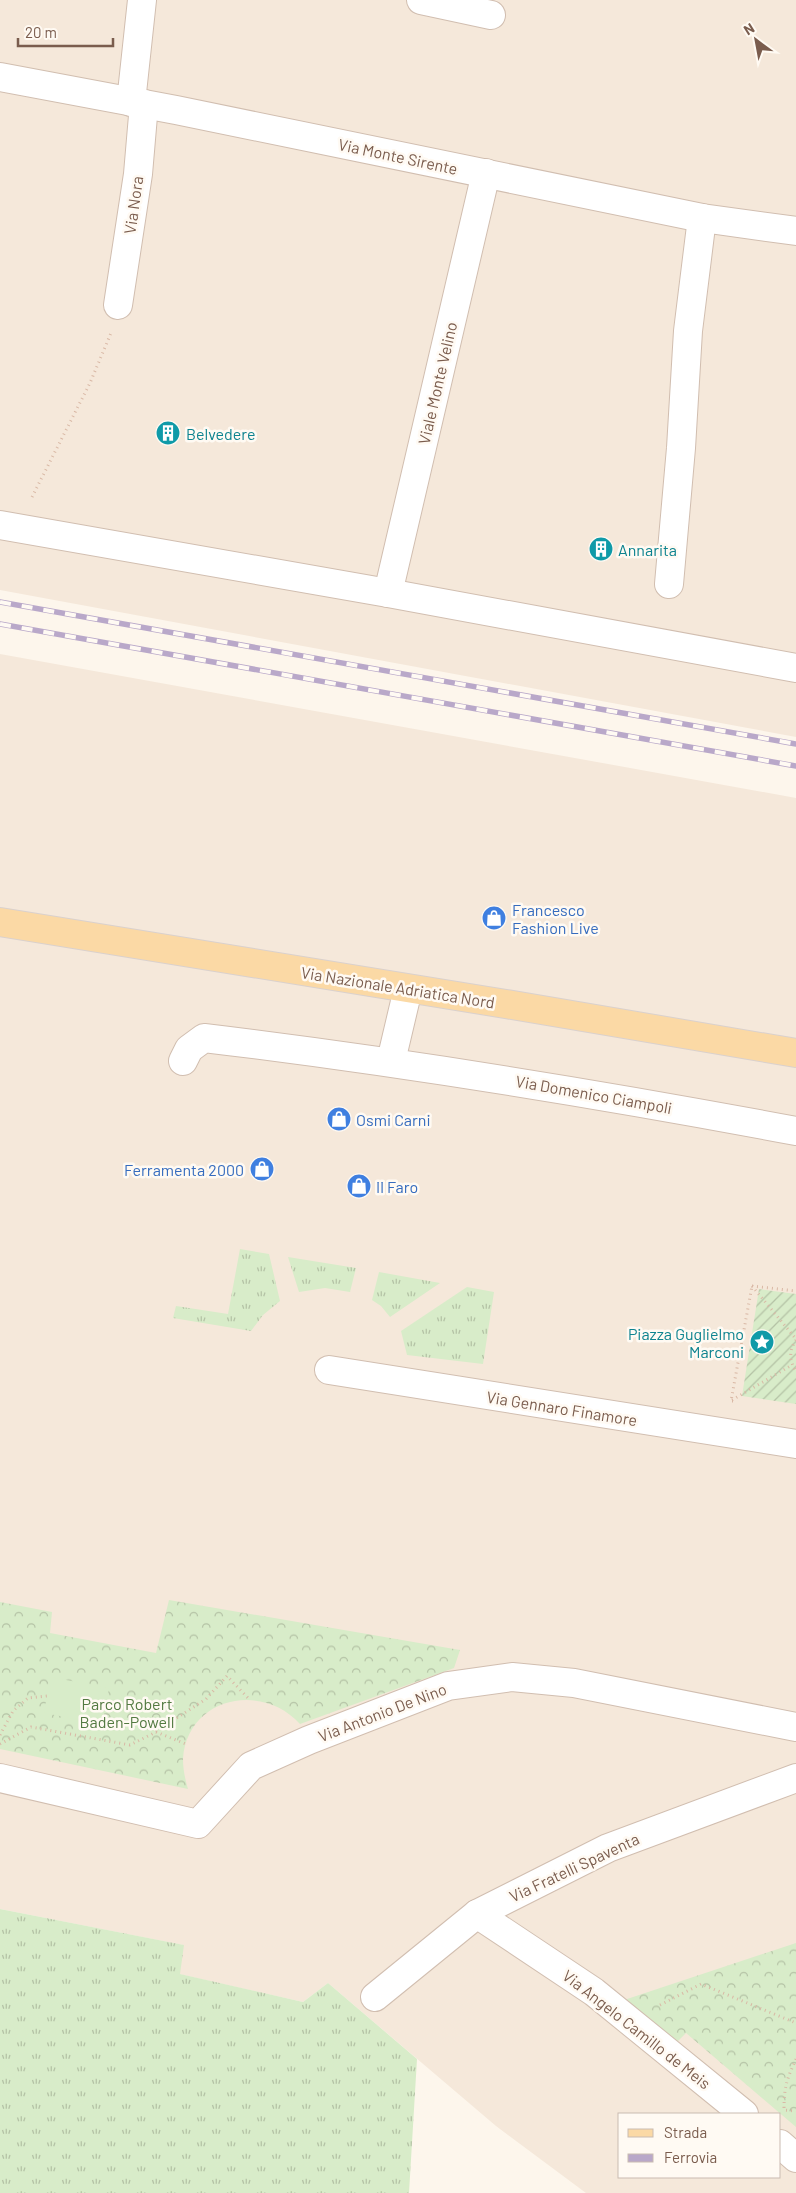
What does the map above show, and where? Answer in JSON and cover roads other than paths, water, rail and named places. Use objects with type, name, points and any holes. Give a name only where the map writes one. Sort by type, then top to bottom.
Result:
[{"type":"main road","name":"Via Nazionale Adriatica Nord","points":[[0,922],[604,1019],[796,1053]]},
{"type":"street","name":"Via Nora","points":[[118,304],[138,174],[131,102],[142,0]]},
{"type":"street","points":[[421,0],[491,15]]},
{"type":"street","name":"Via Monte Sirente","points":[[0,77],[176,110],[702,218],[796,231]]},
{"type":"street","name":"Viale Monte Velino","points":[[388,593],[486,174]]},
{"type":"street","points":[[669,584],[681,448],[688,331],[702,218]]},
{"type":"street","points":[[0,525],[388,593],[796,668]]},
{"type":"street","points":[[391,1061],[408,989]]},
{"type":"street","name":"Via Domenico Ciampoli","points":[[183,1061],[189,1050],[204,1038],[391,1061],[661,1106],[796,1131]]},
{"type":"street","name":"Via Gennaro Finamore","points":[[329,1370],[796,1444]]},
{"type":"street","name":"Via Antonio De Nino","points":[[0,1778],[198,1824],[252,1766],[309,1740],[448,1686],[512,1677],[574,1683],[796,1727]]},
{"type":"street","name":"Via Fratelli Spaventa","points":[[375,1997],[477,1914],[608,1848],[796,1778]]},
{"type":"street","name":"Via Angelo Camillo de Meis","points":[[477,1914],[594,1992],[743,2113]]},
{"type":"street","points":[[781,2145],[796,2158]]},
{"type":"railway","points":[[0,602],[796,744]]},
{"type":"railway","points":[[0,624],[796,766]]},
{"type":"place","name":"Belvedere","points":[[168,433]]},
{"type":"place","name":"Annarita","points":[[601,549]]},
{"type":"place","name":"Francesco Fashion Live","points":[[494,918]]},
{"type":"place","name":"Osmi Carni","points":[[339,1119]]},
{"type":"place","name":"Ferramenta 2000","points":[[262,1169]]},
{"type":"place","name":"Il Faro","points":[[359,1186]]},
{"type":"place","name":"Piazza Guglielmo Marconi","points":[[762,1342]]},
{"type":"park label","name":"Parco Robert Baden-Powell","points":[[127,1712]]}]
